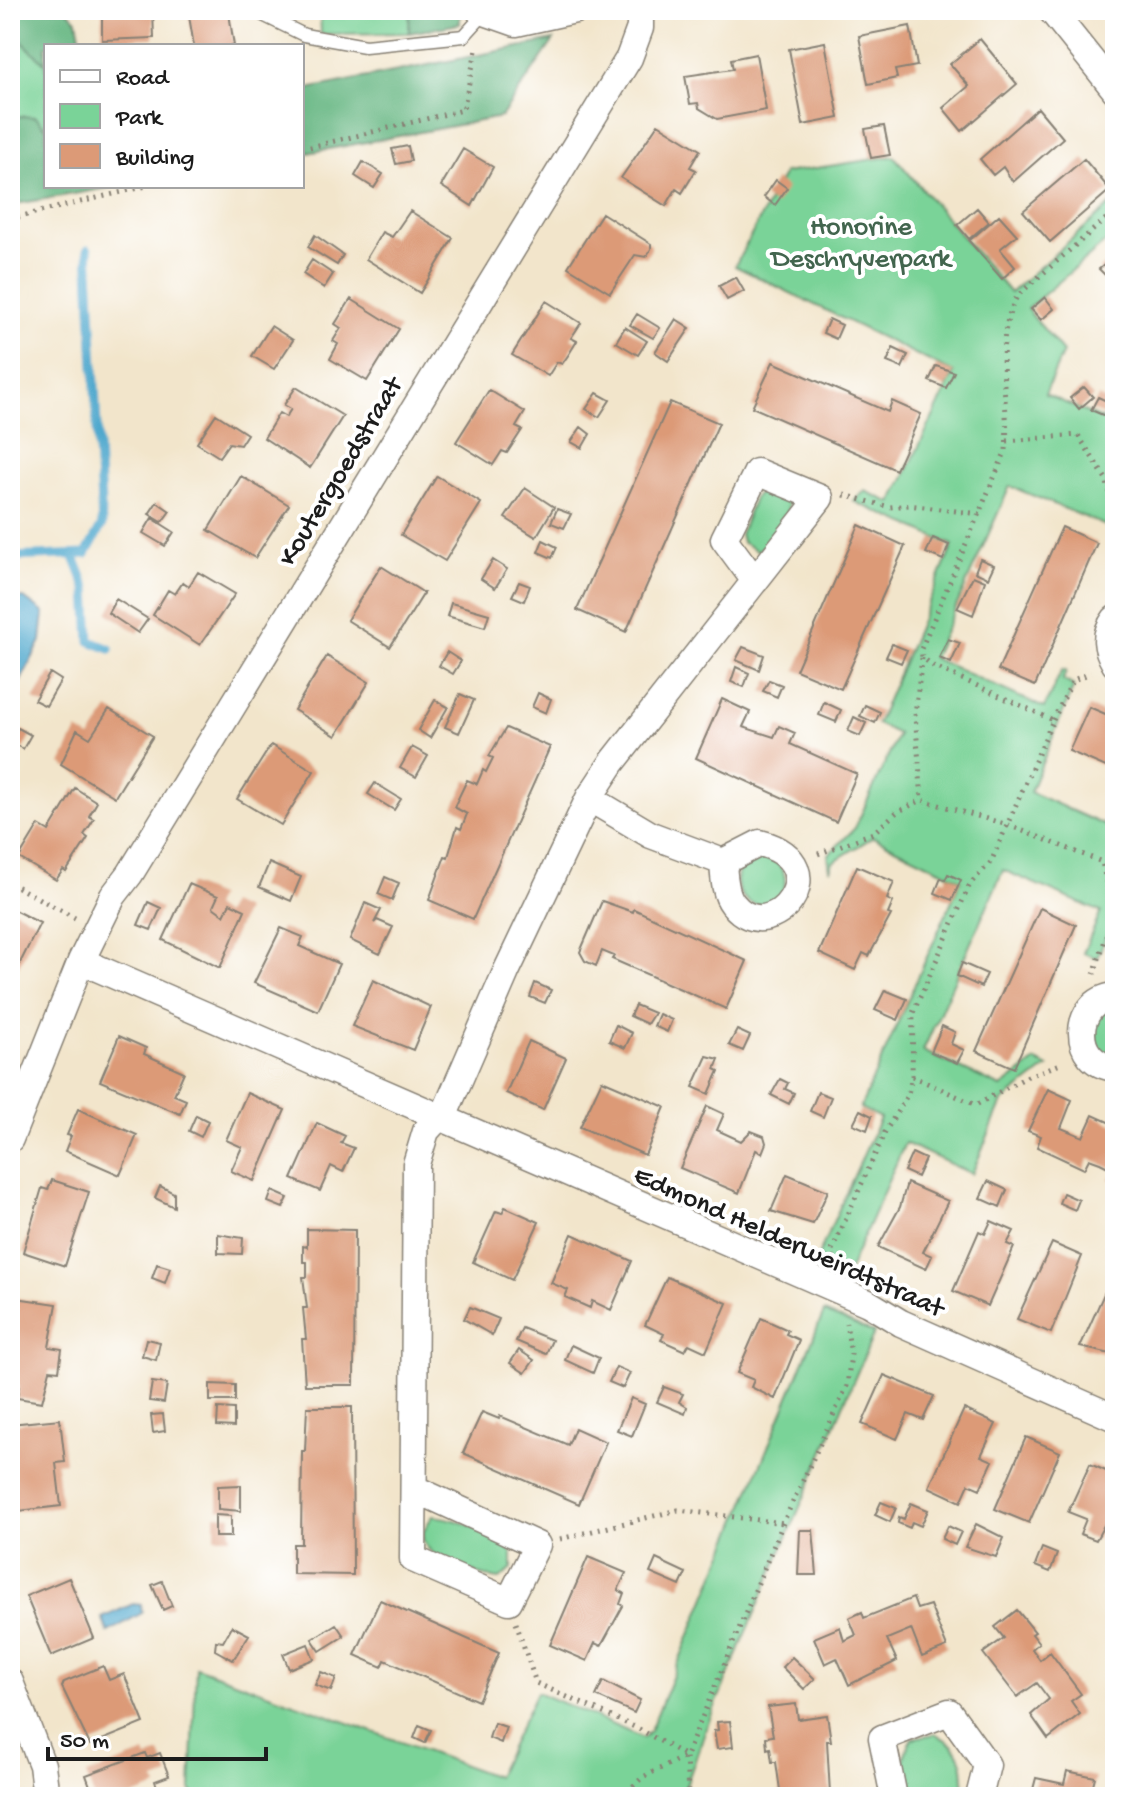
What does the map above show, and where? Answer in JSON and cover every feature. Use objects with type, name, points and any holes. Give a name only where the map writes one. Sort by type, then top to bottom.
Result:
[{"type":"street","points":[[482,12],[516,23],[575,10]]},
{"type":"street","name":"Koutergoedstraat","points":[[10,1139],[81,961],[113,896],[130,874],[629,58],[640,28],[640,10]]},
{"type":"street","points":[[1051,10],[1115,90]]},
{"type":"street","points":[[415,1489],[537,1545],[509,1601],[413,1559],[416,1164],[426,1131],[447,1108],[512,959],[589,798],[612,763],[755,581],[820,498],[757,472],[724,539],[755,581]]},
{"type":"street","points":[[1115,619],[1109,628],[1106,647],[1115,664]]},
{"type":"street","points":[[589,798],[651,835],[723,862],[760,843],[779,848],[793,862],[799,882],[792,903],[781,913],[762,918],[746,914],[733,904],[726,888],[723,862]]},
{"type":"street","name":"Edmond Helderweirdtstraat","points":[[81,961],[839,1291],[901,1323],[1115,1418]]},
{"type":"street","points":[[1105,1000],[1083,1020],[1080,1040],[1089,1056],[1103,1067],[1115,1068]]},
{"type":"street","points":[[10,1682],[42,1765],[46,1797]]},
{"type":"street","points":[[894,1797],[882,1738],[949,1712],[987,1765],[979,1797]]},
{"type":"lane","points":[[253,10],[304,35],[365,46],[464,36],[482,12]]},
{"type":"path","points":[[304,149],[463,110],[482,12]]},
{"type":"path","points":[[10,219],[139,188]]},
{"type":"path","points":[[922,800],[915,714],[923,641],[980,514],[1007,441],[1009,423],[1003,381],[1009,310],[1018,295],[1115,211]]},
{"type":"path","points":[[1007,441],[1078,435],[1106,479],[1115,513]]},
{"type":"path","points":[[820,498],[847,495],[890,507],[909,505],[980,514]]},
{"type":"path","points":[[922,657],[933,666],[1053,720]]},
{"type":"path","points":[[688,1797],[686,1756],[783,1523],[847,1386],[850,1346],[832,1250],[885,1132],[902,1108],[912,1076],[913,1013],[970,884],[991,862],[1073,680],[1115,664]]},
{"type":"path","points":[[793,862],[873,833],[897,812],[922,800],[1008,825],[1102,862],[1113,915],[1093,976],[1105,1000]]},
{"type":"path","points":[[10,883],[97,930]]},
{"type":"path","points":[[912,1076],[976,1105],[1028,1076],[1089,1056]]},
{"type":"path","points":[[537,1545],[678,1510],[783,1523]]},
{"type":"path","points":[[509,1601],[536,1683],[639,1729],[686,1756]]},
{"type":"path","points":[[621,1797],[643,1777],[686,1756]]},
{"type":"green space","points":[[10,10],[67,10],[77,20],[82,44],[44,44],[44,62],[20,39],[10,34]]},
{"type":"green space","points":[[320,10],[410,10],[409,33],[321,34]]},
{"type":"green space","points":[[410,10],[460,10],[460,24],[409,33]]},
{"type":"green space","points":[[10,34],[44,61],[44,126],[36,118],[19,116],[10,126]]},
{"type":"green space","points":[[554,40],[501,117],[304,154],[304,90]]},
{"type":"green space","points":[[19,116],[36,117],[44,126],[44,188],[108,188],[10,205],[10,126]]},
{"type":"green space","name":"Honorine Deschryverpark","points":[[894,156],[1010,293],[1115,201],[1115,234],[1027,309],[1063,352],[1045,394],[1115,425],[1115,563],[1110,561],[1111,528],[1010,486],[933,658],[1044,708],[1062,670],[1066,671],[1063,680],[1074,686],[1030,792],[1115,830],[1115,915],[1097,958],[1083,953],[1101,912],[1003,870],[923,1051],[1001,1087],[1036,1061],[1048,1067],[1002,1102],[972,1174],[905,1143],[848,1272],[817,1258],[880,1118],[860,1108],[961,880],[873,837],[833,862],[830,870],[828,855],[855,828],[898,734],[877,724],[953,545],[853,501],[865,491],[892,503],[954,373],[735,266],[784,173]]},
{"type":"green space","points":[[766,490],[778,491],[788,501],[788,516],[758,551],[742,542],[740,534],[755,496]]},
{"type":"green space","points":[[761,857],[770,858],[778,864],[784,872],[784,890],[778,898],[770,904],[761,905],[752,904],[744,898],[738,890],[737,881],[738,872],[744,864],[752,858]]},
{"type":"green space","points":[[1115,1007],[1115,1058],[1098,1050],[1093,1021],[1099,1014]]},
{"type":"green space","points":[[824,1312],[874,1333],[708,1723],[682,1797],[194,1797],[191,1789],[196,1667],[496,1777],[537,1692],[643,1738],[650,1731]]},
{"type":"green space","points":[[433,1516],[466,1524],[496,1539],[512,1553],[512,1568],[500,1579],[444,1560],[426,1546],[423,1539],[424,1530]]},
{"type":"green space","points":[[935,1734],[952,1745],[961,1760],[964,1777],[961,1797],[908,1797],[904,1767],[908,1746],[912,1738]]},
{"type":"water","points":[[10,598],[24,598],[44,613],[41,641],[10,702]]},
{"type":"water","points":[[133,1604],[141,1605],[142,1613],[108,1632],[102,1618]]},
{"type":"building","points":[[153,10],[154,38],[102,40],[102,12]]},
{"type":"building","points":[[188,10],[229,13],[234,44],[194,44]]},
{"type":"building","points":[[910,26],[917,66],[895,70],[897,78],[868,84],[859,36]]},
{"type":"building","points":[[980,39],[1017,84],[962,131],[943,108],[969,86],[950,64]]},
{"type":"building","points":[[825,42],[839,118],[803,125],[789,49]]},
{"type":"building","points":[[756,54],[766,110],[717,119],[699,108],[698,103],[690,104],[685,76],[733,69],[731,59]]},
{"type":"building","points":[[1038,108],[1063,138],[1013,182],[1003,167],[993,175],[980,159]]},
{"type":"building","points":[[658,124],[700,150],[690,167],[696,170],[682,193],[676,189],[666,206],[621,178]]},
{"type":"building","points":[[884,126],[890,155],[871,158],[865,129]]},
{"type":"building","points":[[408,146],[411,161],[396,164],[392,149]]},
{"type":"building","points":[[463,149],[493,167],[472,206],[441,186]]},
{"type":"building","points":[[1084,159],[1110,190],[1050,242],[1023,211]]},
{"type":"building","points":[[363,162],[383,174],[374,188],[355,176]]},
{"type":"building","points":[[776,180],[787,188],[775,205],[764,197]]},
{"type":"building","points":[[977,208],[989,222],[969,239],[957,225]]},
{"type":"building","points":[[410,211],[453,238],[420,293],[366,259],[382,232],[392,237]]},
{"type":"building","points":[[602,213],[651,244],[646,257],[635,255],[610,293],[568,267]]},
{"type":"building","points":[[999,215],[1017,235],[1000,249],[1015,267],[1002,279],[969,241]]},
{"type":"building","points":[[315,235],[343,255],[337,265],[308,247]]},
{"type":"building","points":[[1115,256],[1115,276],[1110,280],[1099,269]]},
{"type":"building","points":[[312,260],[333,274],[324,288],[303,274]]},
{"type":"building","points":[[736,277],[744,291],[727,300],[719,286]]},
{"type":"building","points":[[1045,297],[1054,309],[1041,320],[1031,309]]},
{"type":"building","points":[[351,299],[399,329],[367,381],[330,359],[338,344],[333,341],[341,328],[335,324]]},
{"type":"building","points":[[546,301],[581,323],[571,338],[577,341],[569,354],[562,364],[557,362],[548,376],[512,355]]},
{"type":"building","points":[[637,314],[660,328],[653,338],[630,325]]},
{"type":"building","points":[[676,319],[690,328],[668,361],[655,352]]},
{"type":"building","points":[[829,319],[842,325],[836,339],[823,333]]},
{"type":"building","points":[[271,326],[293,340],[274,369],[252,356]]},
{"type":"building","points":[[625,327],[647,341],[638,355],[616,342]]},
{"type":"building","points":[[893,348],[908,355],[902,368],[887,362]]},
{"type":"building","points":[[773,362],[888,412],[892,401],[921,414],[896,470],[752,407]]},
{"type":"building","points":[[936,366],[954,372],[946,388],[929,381]]},
{"type":"building","points":[[296,387],[343,416],[310,468],[264,438],[279,413],[286,417],[291,409],[284,405]]},
{"type":"building","points":[[1084,387],[1093,397],[1079,409],[1070,398]]},
{"type":"building","points":[[489,390],[525,412],[516,427],[522,430],[507,453],[502,451],[493,465],[456,442]]},
{"type":"building","points":[[597,393],[610,400],[599,417],[586,409]]},
{"type":"building","points":[[1098,397],[1111,403],[1105,416],[1091,410]]},
{"type":"building","points":[[670,402],[719,423],[626,632],[577,610]]},
{"type":"building","points":[[216,414],[247,434],[240,445],[229,443],[219,457],[197,443]]},
{"type":"building","points":[[581,427],[590,434],[582,448],[571,442]]},
{"type":"building","points":[[241,476],[289,505],[255,558],[208,530]]},
{"type":"building","points":[[437,476],[481,503],[445,561],[401,535]]},
{"type":"building","points":[[525,488],[554,507],[536,537],[505,518]]},
{"type":"building","points":[[157,502],[170,511],[162,522],[149,514]]},
{"type":"building","points":[[557,509],[571,514],[564,528],[551,523]]},
{"type":"building","points":[[152,518],[174,532],[165,546],[143,533]]},
{"type":"building","points":[[859,525],[905,546],[841,689],[796,670]]},
{"type":"building","points":[[1062,527],[1097,543],[1035,686],[998,670]]},
{"type":"building","points":[[933,538],[949,545],[943,560],[926,553]]},
{"type":"building","points":[[543,540],[557,547],[552,558],[538,552]]},
{"type":"building","points":[[980,559],[994,565],[988,578],[975,572]]},
{"type":"building","points":[[493,560],[507,569],[495,588],[481,579]]},
{"type":"building","points":[[381,566],[424,593],[390,647],[347,620]]},
{"type":"building","points":[[198,572],[235,594],[200,645],[153,615],[168,590],[175,594],[183,582],[189,586]]},
{"type":"building","points":[[973,576],[985,581],[973,615],[957,608]]},
{"type":"building","points":[[519,582],[530,586],[524,601],[512,596]]},
{"type":"building","points":[[116,599],[148,619],[138,633],[108,613]]},
{"type":"building","points":[[451,603],[489,614],[485,627],[447,616]]},
{"type":"building","points":[[948,639],[960,643],[951,663],[939,658]]},
{"type":"building","points":[[892,644],[907,650],[901,663],[886,657]]},
{"type":"building","points":[[743,647],[764,655],[759,670],[736,660]]},
{"type":"building","points":[[447,652],[461,661],[453,674],[439,666]]},
{"type":"building","points":[[327,656],[369,682],[336,736],[294,710]]},
{"type":"building","points":[[736,667],[749,673],[744,687],[731,682]]},
{"type":"building","points":[[50,673],[61,680],[46,706],[34,700]]},
{"type":"building","points":[[769,680],[782,685],[777,697],[763,691]]},
{"type":"building","points":[[538,693],[551,699],[546,713],[532,707]]},
{"type":"building","points":[[460,694],[474,700],[459,733],[445,727]]},
{"type":"building","points":[[722,699],[750,712],[743,727],[774,737],[779,726],[795,733],[790,744],[857,774],[836,822],[696,758]]},
{"type":"building","points":[[435,700],[448,707],[430,738],[418,730]]},
{"type":"building","points":[[824,702],[841,710],[836,722],[819,715]]},
{"type":"building","points":[[865,705],[880,712],[875,723],[860,716]]},
{"type":"building","points":[[1089,707],[1115,718],[1115,771],[1069,751]]},
{"type":"building","points":[[109,709],[153,736],[115,797],[61,764],[77,730],[90,738]]},
{"type":"building","points":[[854,717],[866,723],[860,736],[848,731]]},
{"type":"building","points":[[18,728],[31,735],[23,749],[10,742]]},
{"type":"building","points":[[506,728],[550,747],[473,919],[429,900],[457,827],[461,829],[467,814],[454,807],[467,780],[477,784],[483,770],[486,772],[493,758],[489,756]]},
{"type":"building","points":[[271,745],[314,771],[281,825],[237,799]]},
{"type":"building","points":[[412,747],[428,756],[416,777],[400,768]]},
{"type":"building","points":[[375,783],[401,799],[394,810],[368,794]]},
{"type":"building","points":[[75,788],[97,802],[89,816],[94,819],[84,835],[88,838],[66,872],[63,870],[56,880],[19,858],[39,825],[49,831]]},
{"type":"building","points":[[269,863],[301,877],[291,901],[259,887]]},
{"type":"building","points":[[857,866],[894,882],[887,899],[893,902],[888,914],[891,915],[869,956],[863,953],[855,970],[819,953]]},
{"type":"building","points":[[948,874],[961,880],[952,900],[935,893],[941,878],[945,880]]},
{"type":"building","points":[[385,877],[399,883],[392,900],[378,894]]},
{"type":"building","points":[[189,884],[218,896],[213,907],[224,915],[230,903],[245,910],[220,968],[163,940]]},
{"type":"building","points":[[602,901],[633,912],[634,909],[747,961],[726,1009],[612,959],[614,956],[602,951],[596,966],[585,961],[580,952]]},
{"type":"building","points":[[148,902],[161,908],[151,930],[138,925]]},
{"type":"building","points":[[365,903],[381,910],[374,923],[377,920],[393,927],[380,954],[350,940]]},
{"type":"building","points":[[10,908],[40,923],[10,983]]},
{"type":"building","points":[[1040,908],[1076,925],[1014,1068],[976,1051]]},
{"type":"building","points":[[281,928],[303,937],[299,946],[339,964],[318,1011],[254,983]]},
{"type":"building","points":[[962,963],[987,974],[981,987],[957,976]]},
{"type":"building","points":[[373,980],[431,1007],[413,1050],[352,1026]]},
{"type":"building","points":[[535,983],[551,990],[545,1003],[530,997]]},
{"type":"building","points":[[885,990],[907,999],[898,1020],[875,1010]]},
{"type":"building","points":[[635,1005],[654,1013],[647,1024],[630,1016]]},
{"type":"building","points":[[659,1014],[672,1020],[667,1032],[654,1026]]},
{"type":"building","points":[[616,1025],[632,1033],[625,1048],[609,1041]]},
{"type":"building","points":[[942,1026],[955,1032],[951,1044],[964,1050],[957,1063],[931,1052]]},
{"type":"building","points":[[737,1030],[750,1036],[743,1051],[729,1045]]},
{"type":"building","points":[[119,1036],[146,1048],[144,1054],[184,1072],[174,1095],[186,1100],[180,1114],[100,1081]]},
{"type":"building","points":[[529,1041],[566,1058],[543,1110],[506,1093]]},
{"type":"building","points":[[707,1056],[719,1059],[715,1069],[719,1071],[709,1094],[693,1087]]},
{"type":"building","points":[[780,1079],[788,1083],[785,1089],[794,1093],[789,1104],[771,1095]]},
{"type":"building","points":[[602,1080],[665,1107],[645,1155],[580,1127]]},
{"type":"building","points":[[1048,1089],[1072,1100],[1061,1128],[1083,1137],[1093,1115],[1115,1125],[1115,1182],[1109,1179],[1114,1170],[1100,1163],[1089,1159],[1084,1169],[1037,1147],[1041,1136],[1028,1131]]},
{"type":"building","points":[[818,1092],[831,1097],[823,1117],[810,1111]]},
{"type":"building","points":[[247,1093],[285,1110],[254,1181],[231,1171],[242,1147],[226,1140]]},
{"type":"building","points":[[707,1106],[724,1114],[717,1130],[741,1141],[751,1131],[764,1136],[766,1143],[762,1153],[756,1150],[739,1193],[680,1168]]},
{"type":"building","points":[[78,1109],[137,1135],[120,1175],[65,1151],[71,1136],[67,1135]]},
{"type":"building","points":[[860,1110],[872,1116],[867,1130],[853,1124]]},
{"type":"building","points":[[196,1115],[208,1121],[201,1137],[189,1131]]},
{"type":"building","points":[[317,1123],[345,1136],[341,1143],[354,1148],[343,1172],[331,1166],[320,1191],[292,1179]]},
{"type":"building","points":[[912,1153],[925,1159],[917,1177],[904,1171]]},
{"type":"building","points":[[787,1174],[828,1191],[813,1224],[771,1211]]},
{"type":"building","points":[[52,1180],[89,1192],[65,1266],[23,1252],[42,1188],[48,1190]]},
{"type":"building","points":[[988,1181],[1007,1190],[1000,1207],[980,1198]]},
{"type":"building","points":[[907,1183],[948,1201],[923,1252],[932,1256],[926,1269],[878,1247],[900,1207]]},
{"type":"building","points":[[160,1186],[174,1193],[174,1207],[155,1198]]},
{"type":"building","points":[[272,1191],[288,1198],[283,1208],[268,1202]]},
{"type":"building","points":[[1063,1193],[1079,1200],[1075,1210],[1059,1203]]},
{"type":"building","points":[[505,1207],[539,1222],[512,1280],[473,1262],[496,1211],[502,1213]]},
{"type":"building","points":[[991,1221],[1014,1231],[1007,1244],[1014,1247],[988,1306],[953,1291],[979,1231],[985,1234]]},
{"type":"building","points":[[307,1229],[355,1230],[354,1385],[305,1385],[302,1339],[306,1339],[303,1308],[307,1308],[303,1277],[307,1277],[307,1262],[303,1262],[303,1246],[307,1247]]},
{"type":"building","points":[[218,1234],[243,1238],[242,1254],[218,1253]]},
{"type":"building","points":[[572,1234],[632,1261],[611,1310],[592,1301],[590,1308],[565,1297],[568,1290],[551,1283]]},
{"type":"building","points":[[1052,1243],[1082,1256],[1051,1333],[1017,1319]]},
{"type":"building","points":[[157,1264],[170,1268],[165,1283],[152,1278]]},
{"type":"building","points":[[667,1277],[727,1303],[706,1352],[689,1344],[685,1351],[661,1340],[664,1334],[645,1325]]},
{"type":"building","points":[[1107,1287],[1115,1291],[1115,1355],[1080,1347]]},
{"type":"building","points":[[16,1298],[57,1304],[49,1347],[62,1349],[59,1371],[50,1370],[42,1402],[17,1398],[19,1386],[10,1385],[10,1325]]},
{"type":"building","points":[[470,1307],[499,1319],[492,1335],[464,1319]]},
{"type":"building","points":[[761,1318],[788,1330],[786,1334],[799,1340],[775,1399],[751,1387],[754,1380],[737,1373]]},
{"type":"building","points":[[522,1328],[552,1340],[546,1354],[516,1341]]},
{"type":"building","points":[[146,1339],[160,1342],[156,1360],[142,1356]]},
{"type":"building","points":[[571,1345],[599,1358],[593,1373],[565,1360]]},
{"type":"building","points":[[519,1350],[534,1360],[525,1373],[510,1363]]},
{"type":"building","points":[[616,1367],[630,1373],[623,1388],[609,1382]]},
{"type":"building","points":[[884,1375],[934,1396],[923,1420],[908,1414],[897,1439],[862,1424]]},
{"type":"building","points":[[152,1382],[167,1384],[164,1403],[149,1401]]},
{"type":"building","points":[[210,1384],[235,1385],[235,1401],[210,1401]]},
{"type":"building","points":[[664,1387],[683,1394],[679,1402],[687,1407],[685,1414],[657,1402]]},
{"type":"building","points":[[631,1398],[645,1404],[632,1436],[617,1430]]},
{"type":"building","points":[[307,1407],[352,1407],[353,1575],[293,1574],[293,1544],[301,1544],[302,1451],[305,1451]]},
{"type":"building","points":[[218,1408],[234,1409],[234,1427],[217,1426]]},
{"type":"building","points":[[964,1409],[996,1424],[981,1456],[993,1461],[980,1489],[969,1484],[961,1502],[929,1487]]},
{"type":"building","points":[[482,1412],[499,1419],[500,1416],[568,1445],[575,1428],[606,1442],[579,1504],[463,1453]]},
{"type":"building","points":[[163,1414],[165,1431],[153,1433],[151,1415]]},
{"type":"building","points":[[60,1419],[65,1462],[56,1463],[61,1506],[10,1512],[10,1424]]},
{"type":"building","points":[[1026,1437],[1060,1452],[1029,1523],[995,1509]]},
{"type":"building","points":[[1090,1464],[1115,1475],[1115,1505],[1096,1540],[1080,1534],[1086,1519],[1068,1512]]},
{"type":"building","points":[[241,1485],[241,1511],[218,1509],[218,1486]]},
{"type":"building","points":[[881,1502],[896,1508],[890,1522],[875,1515]]},
{"type":"building","points":[[911,1503],[928,1510],[921,1526],[912,1522],[910,1528],[898,1523],[899,1517],[904,1519]]},
{"type":"building","points":[[215,1515],[231,1516],[231,1537],[215,1537]]},
{"type":"building","points":[[976,1524],[1004,1538],[996,1557],[965,1547]]},
{"type":"building","points":[[948,1526],[961,1532],[955,1545],[942,1539]]},
{"type":"building","points":[[800,1530],[813,1530],[817,1575],[798,1575]]},
{"type":"building","points":[[1042,1548],[1057,1554],[1050,1572],[1035,1566]]},
{"type":"building","points":[[588,1557],[626,1573],[618,1590],[624,1593],[620,1604],[623,1606],[601,1646],[595,1643],[587,1661],[550,1645]]},
{"type":"building","points":[[656,1559],[686,1573],[680,1586],[650,1573]]},
{"type":"building","points":[[69,1578],[94,1638],[51,1656],[26,1596]]},
{"type":"building","points":[[162,1581],[172,1606],[163,1610],[152,1585]]},
{"type":"building","points":[[913,1598],[917,1609],[930,1605],[947,1647],[922,1657],[911,1629],[887,1639],[897,1661],[849,1685],[837,1658],[825,1664],[814,1638],[840,1627],[844,1641],[856,1635],[849,1618],[862,1612],[864,1618]]},
{"type":"building","points":[[380,1600],[499,1653],[478,1701],[385,1660],[382,1667],[355,1655]]},
{"type":"building","points":[[1017,1610],[1035,1632],[1032,1634],[1039,1643],[1032,1649],[1040,1660],[1050,1652],[1081,1694],[1071,1701],[1080,1714],[1048,1739],[1031,1715],[1049,1699],[1037,1683],[1017,1697],[983,1653],[1004,1638],[995,1627]]},
{"type":"building","points":[[336,1624],[344,1636],[320,1651],[312,1639]]},
{"type":"building","points":[[232,1626],[249,1635],[233,1660],[215,1650],[216,1641],[223,1642]]},
{"type":"building","points":[[308,1644],[314,1659],[289,1669],[283,1654]]},
{"type":"building","points":[[792,1657],[815,1679],[804,1689],[782,1667]]},
{"type":"building","points":[[103,1666],[109,1680],[124,1674],[144,1723],[90,1745],[62,1687],[64,1682]]},
{"type":"building","points":[[321,1672],[336,1678],[331,1691],[315,1685]]},
{"type":"building","points":[[603,1681],[640,1700],[634,1713],[596,1696]]},
{"type":"building","points":[[796,1704],[798,1719],[827,1715],[831,1741],[827,1741],[830,1793],[838,1792],[839,1797],[781,1797],[776,1762],[772,1762],[770,1748],[767,1749],[766,1737],[773,1736],[768,1707]]},
{"type":"building","points":[[730,1721],[733,1747],[717,1749],[714,1731],[718,1730],[717,1722]]},
{"type":"building","points":[[494,1723],[506,1727],[501,1743],[489,1738]]},
{"type":"building","points":[[419,1725],[431,1730],[425,1743],[414,1738]]},
{"type":"building","points":[[145,1753],[147,1758],[160,1753],[169,1776],[155,1781],[157,1787],[131,1797],[94,1797],[86,1775]]},
{"type":"building","points":[[1067,1771],[1095,1777],[1090,1797],[1031,1797],[1036,1778],[1064,1784]]},
{"type":"waterway","points":[[10,557],[86,554],[102,525],[88,249]]},
{"type":"waterway","points":[[74,557],[87,590],[90,641],[110,649]]}]
